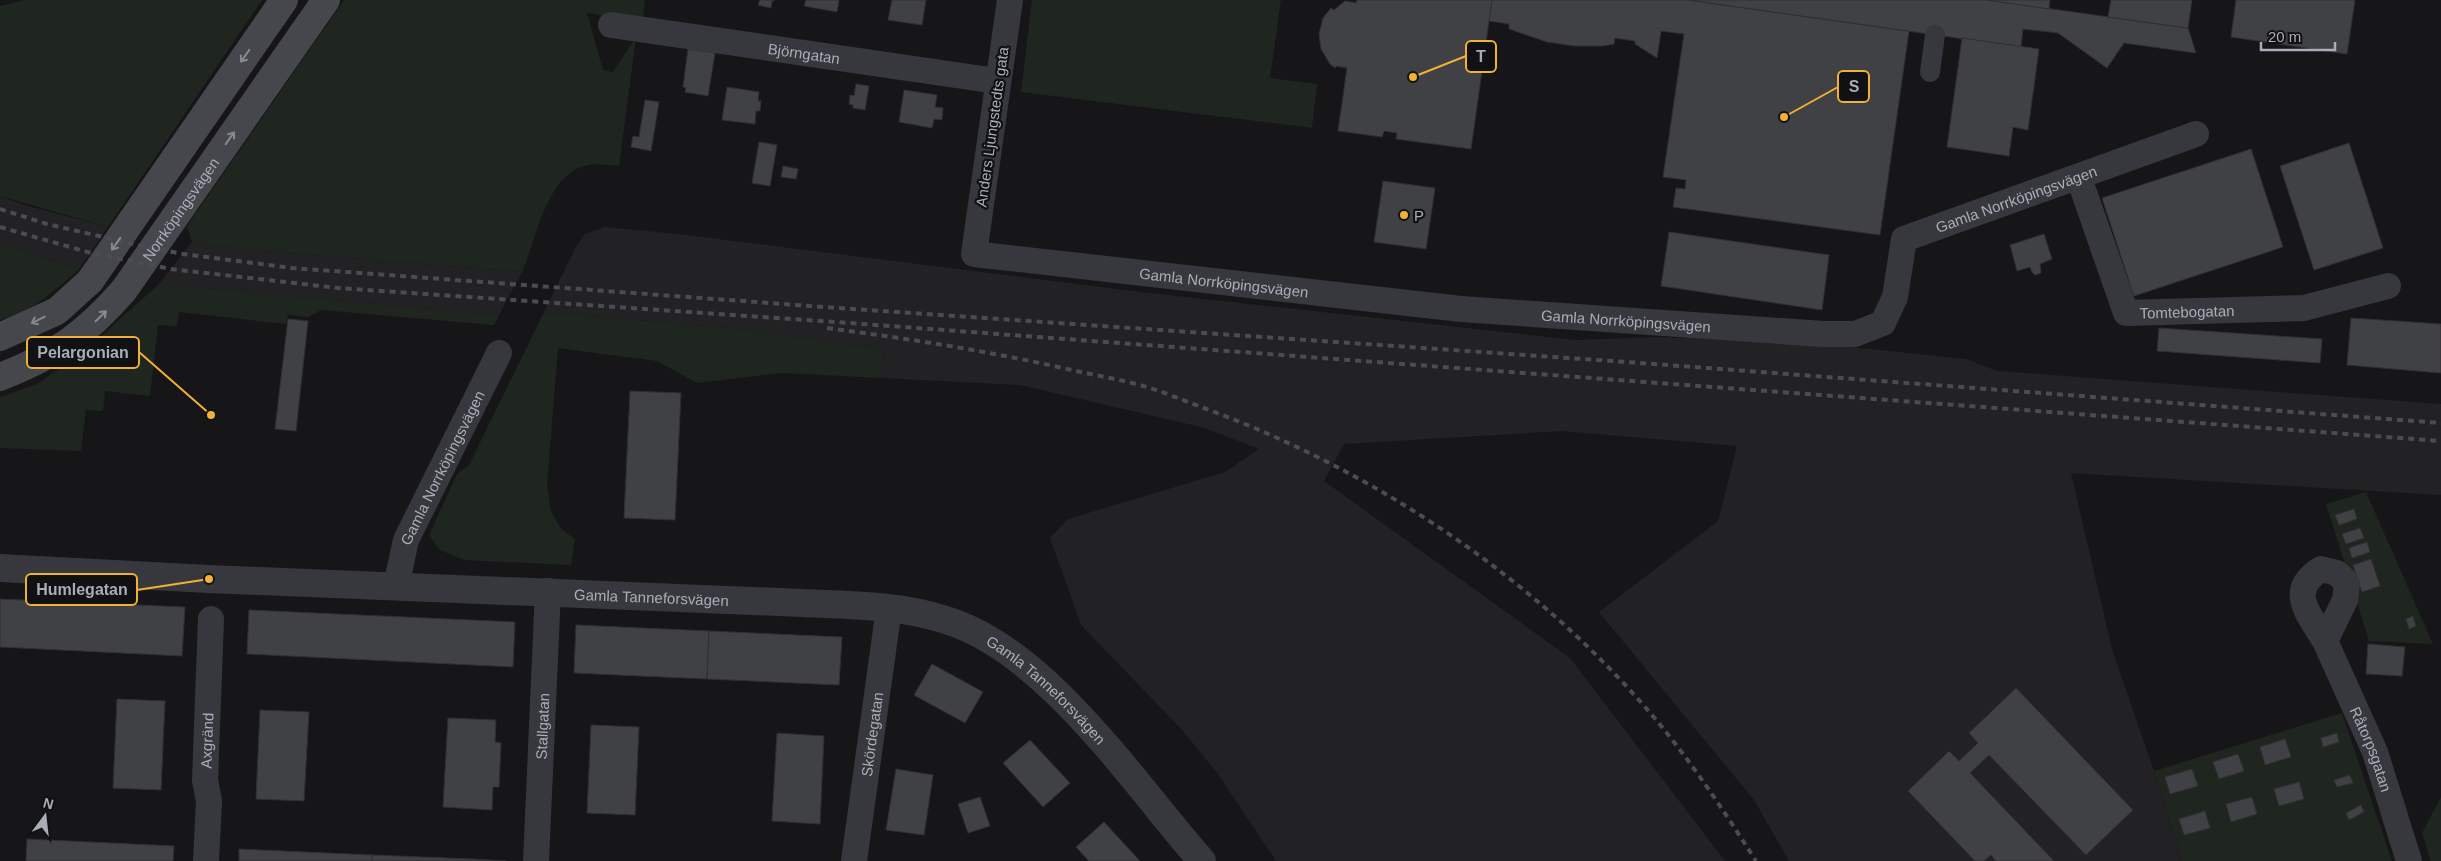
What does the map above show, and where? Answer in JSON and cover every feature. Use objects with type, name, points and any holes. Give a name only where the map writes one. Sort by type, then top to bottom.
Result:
[{"type":"main road","points":[[0,337],[56,311],[90,281],[284,0]]},
{"type":"main road","name":"Norrköpingsvägen","points":[[0,377],[34,363],[74,340],[102,315],[124,290],[326,0]]},
{"type":"street","name":"Anders Ljungstedts gata","points":[[974,254],[997,81],[1010,0]]},
{"type":"street","name":"Björngatan","points":[[612,25],[997,81]]},
{"type":"street","points":[[1930,72],[1935,35]]},
{"type":"street","name":"Gamla Norrköpingsvägen","points":[[974,254],[1461,309],[1823,334],[1855,334],[1882,323],[1895,297],[1904,239],[2079,178],[2196,134]]},
{"type":"street","name":"Tomtebogatan","points":[[2079,178],[2126,313],[2304,308],[2388,286]]},
{"type":"street","name":"Gamla Norrköpingsvägen","points":[[396,586],[406,540],[499,353]]},
{"type":"street","name":"Gamla Tanneforsvägen","points":[[0,568],[209,579],[548,591],[888,608],[946,620],[970,629],[1002,647],[1056,692],[1131,776],[1202,861]]},
{"type":"street","name":"Stallgatan","points":[[536,861],[548,591]]},
{"type":"street","name":"Skördegatan","points":[[854,861],[888,608]]},
{"type":"street","name":"Axgränd","points":[[206,861],[209,801],[205,780],[211,620]]},
{"type":"street","name":"Råtorpsgatan","points":[[2325,640],[2375,752],[2409,861]]},
{"type":"shaded area","points":[[25,0],[262,0],[108,227],[0,196],[0,6]]},
{"type":"shaded area","points":[[344,0],[645,0],[643,16],[638,22],[587,13],[603,70],[613,72],[636,37],[619,166],[588,165],[574,170],[562,180],[545,209],[522,272],[240,249],[192,242],[187,226]]},
{"type":"shaded area","points":[[1032,0],[1281,0],[1270,78],[1317,84],[1312,128],[1021,92]]},
{"type":"shaded area","points":[[0,196],[21,204],[108,227],[79,269],[0,244]]},
{"type":"shaded area","points":[[604,227],[678,234],[1149,293],[1575,340],[1655,337],[1802,342],[1966,359],[1997,371],[2441,404],[2441,495],[2071,473],[2112,649],[2154,771],[2182,861],[1789,861],[1754,800],[1599,612],[1718,521],[1737,446],[1562,431],[1344,444],[1324,481],[1570,658],[1725,861],[1276,861],[1218,774],[1183,731],[1081,625],[1050,538],[1068,519],[1225,472],[1259,449],[1205,428],[1020,385],[881,378],[883,349],[730,328],[544,312],[576,247],[584,235]]},
{"type":"shaded area","points":[[192,242],[240,249],[522,272],[499,315],[159,284]]},
{"type":"shaded area","points":[[0,244],[79,269],[33,306],[0,320]]},
{"type":"shaded area","points":[[159,284],[499,315],[494,325],[321,310],[308,317],[288,315],[286,324],[179,312],[177,326],[158,325],[150,396],[105,391],[103,411],[86,410],[81,451],[0,448],[0,397],[37,384],[81,354]]},
{"type":"shaded area","points":[[544,312],[730,328],[883,349],[881,378],[782,373],[697,383],[657,361],[558,348],[547,486],[551,511],[561,529],[575,539],[571,565],[464,560],[440,550],[429,535],[457,474],[469,465]]},
{"type":"shaded area","points":[[2366,492],[2433,644],[2369,641],[2326,504]]},
{"type":"shaded area","points":[[2342,713],[2392,861],[2182,861],[2154,771]]},
{"type":"shaded area","points":[[2441,797],[2441,861],[2431,861],[2422,833]]},
{"type":"building","points":[[760,0],[775,0],[772,1],[771,8],[758,5]]},
{"type":"building","points":[[806,0],[839,0],[837,12],[804,6]]},
{"type":"building","points":[[892,0],[926,0],[922,25],[888,20]]},
{"type":"building","points":[[1357,0],[1492,0],[1471,149],[1396,139],[1397,133],[1384,131],[1382,137],[1338,131],[1347,68],[1336,66],[1335,68],[1330,64],[1321,49],[1319,34],[1323,18],[1331,8],[1334,10],[1345,1],[1356,3]]},
{"type":"building","points":[[1492,0],[1688,0],[1909,31],[1880,235],[1673,207],[1676,188],[1685,189],[1686,180],[1663,177],[1684,34],[1661,31],[1657,58],[1635,44],[1635,41],[1615,38],[1614,44],[1602,46],[1575,46],[1547,42],[1509,29],[1509,24],[1489,21]]},
{"type":"building","points":[[1688,0],[1987,0],[2188,28],[2196,53],[2124,43],[2107,68],[2058,33],[2023,29],[2021,47]]},
{"type":"building","points":[[1987,0],[2050,0],[2049,9]]},
{"type":"building","points":[[2111,0],[2192,0],[2188,28],[2108,17]]},
{"type":"building","points":[[2236,0],[2355,0],[2347,54],[2231,37]]},
{"type":"building","points":[[1962,38],[2039,49],[2028,130],[2013,127],[2009,156],[1947,147]]},
{"type":"building","points":[[688,49],[715,53],[708,96],[685,92],[686,88],[683,87]]},
{"type":"building","points":[[856,84],[869,86],[865,110],[853,108],[853,105],[849,104],[850,95],[854,96]]},
{"type":"building","points":[[727,87],[759,92],[758,101],[761,101],[760,111],[756,111],[755,124],[722,120]]},
{"type":"building","points":[[904,90],[937,95],[935,107],[943,108],[942,120],[934,119],[932,128],[899,122]]},
{"type":"building","points":[[645,100],[659,102],[651,151],[631,147],[633,136],[639,137]]},
{"type":"building","points":[[759,142],[777,145],[770,186],[752,183]]},
{"type":"building","points":[[2349,143],[2383,248],[2314,270],[2280,166]]},
{"type":"building","points":[[2251,149],[2283,247],[2134,296],[2102,198]]},
{"type":"building","points":[[783,166],[798,169],[796,179],[781,177]]},
{"type":"building","name":"P","points":[[1383,181],[1435,188],[1426,249],[1374,242]]},
{"type":"building","points":[[1669,232],[1829,255],[1822,310],[1661,286]]},
{"type":"building","points":[[2044,234],[2052,259],[2040,264],[2041,273],[2035,275],[2030,267],[2017,271],[2010,245]]},
{"type":"building","points":[[2351,318],[2441,324],[2441,373],[2347,365]]},
{"type":"building","points":[[288,319],[308,321],[296,431],[275,429]]},
{"type":"building","points":[[2159,328],[2322,339],[2320,363],[2157,351]]},
{"type":"building","points":[[630,391],[681,393],[675,520],[624,518]]},
{"type":"building","points":[[2354,509],[2357,519],[2339,525],[2335,515]]},
{"type":"building","points":[[2360,528],[2364,538],[2346,544],[2342,534]]},
{"type":"building","points":[[2367,542],[2370,552],[2352,558],[2349,548]]},
{"type":"building","points":[[2371,559],[2380,586],[2362,592],[2353,565]]},
{"type":"building","points":[[0,599],[185,607],[182,656],[0,647]]},
{"type":"building","points":[[249,610],[515,622],[513,667],[247,654]]},
{"type":"building","points":[[2413,616],[2416,626],[2409,629],[2406,619]]},
{"type":"building","points":[[576,625],[709,631],[707,679],[574,673]]},
{"type":"building","points":[[709,631],[842,637],[839,685],[707,679]]},
{"type":"building","points":[[2368,644],[2405,647],[2402,676],[2366,674]]},
{"type":"building","points":[[932,664],[983,692],[965,723],[914,695]]},
{"type":"building","points":[[2016,688],[2133,810],[2086,855],[1989,755],[1970,773],[2054,861],[1996,861],[1991,855],[1984,861],[1975,861],[1908,791],[1949,751],[1959,761],[1978,743],[1969,733]]},
{"type":"building","points":[[117,699],[165,701],[161,790],[113,788]]},
{"type":"building","points":[[260,710],[309,712],[304,801],[256,799]]},
{"type":"building","points":[[448,718],[496,720],[495,742],[501,743],[499,787],[493,787],[492,810],[443,807]]},
{"type":"building","points":[[591,725],[639,727],[635,815],[587,813]]},
{"type":"building","points":[[777,733],[824,736],[820,824],[772,821]]},
{"type":"building","points":[[2337,733],[2339,742],[2323,747],[2321,738]]},
{"type":"building","points":[[2285,739],[2291,757],[2265,765],[2260,747]]},
{"type":"building","points":[[1030,740],[1070,783],[1043,807],[1003,763]]},
{"type":"building","points":[[2238,754],[2244,771],[2219,779],[2213,762]]},
{"type":"building","points":[[896,769],[933,775],[924,835],[886,830]]},
{"type":"building","points":[[2192,769],[2198,786],[2170,794],[2165,777]]},
{"type":"building","points":[[2350,775],[2353,783],[2337,787],[2334,780]]},
{"type":"building","points":[[2299,782],[2304,799],[2279,806],[2274,789]]},
{"type":"building","points":[[980,797],[990,826],[968,833],[958,804]]},
{"type":"building","points":[[2252,797],[2257,814],[2231,822],[2226,804]]},
{"type":"building","points":[[2361,805],[2364,812],[2349,820],[2346,813]]},
{"type":"building","points":[[2205,811],[2210,828],[2184,835],[2179,819]]},
{"type":"building","points":[[1104,822],[1140,861],[1089,861],[1076,847]]},
{"type":"building","points":[[27,839],[174,846],[173,861],[26,861]]},
{"type":"building","points":[[239,849],[372,855],[372,861],[239,861]]},
{"type":"building","points":[[372,855],[472,859],[506,861],[372,861]]},
{"type":"railway","points":[[0,209],[47,224],[142,246],[183,254],[292,268],[824,307],[1627,362],[2441,423]]},
{"type":"railway","points":[[0,227],[91,253],[171,269],[338,288],[836,322],[2441,441]]},
{"type":"railway","points":[[827,328],[983,352],[1147,387],[1268,434],[1330,463],[1390,496],[1448,533],[1503,574],[1556,618],[1606,665],[1652,715],[1694,768],[1756,861]]},
{"type":"place","name":"T","points":[[1413,77]]},
{"type":"place","name":"S","points":[[1784,117]]},
{"type":"place","name":"P","points":[[1404,215]]},
{"type":"place","name":"Pelargonian","points":[[211,415]]},
{"type":"place","name":"Humlegatan","points":[[209,579]]}]
